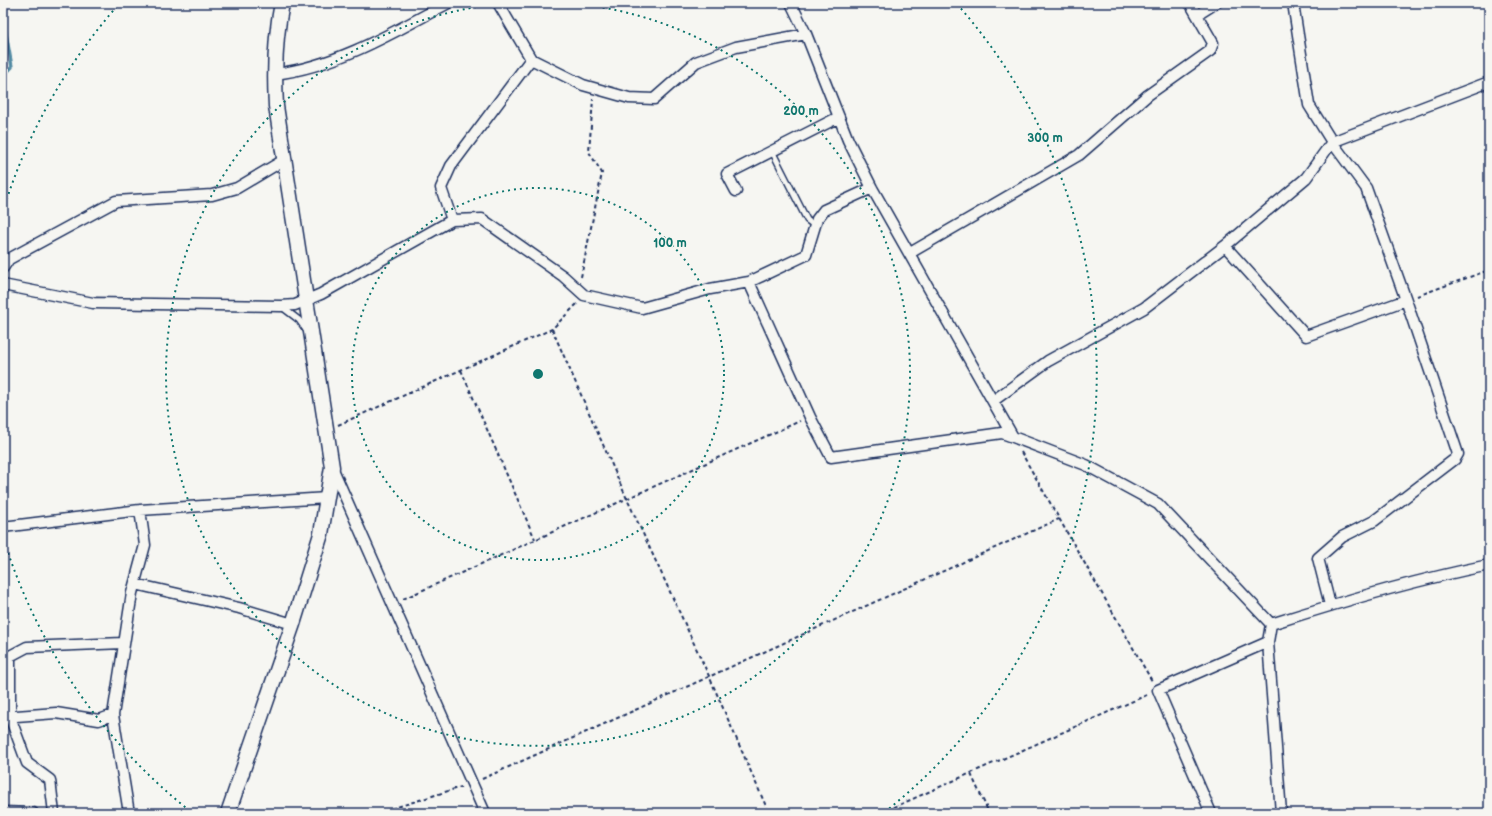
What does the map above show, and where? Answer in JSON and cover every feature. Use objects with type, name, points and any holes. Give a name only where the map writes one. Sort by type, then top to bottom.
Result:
[{"type":"street","points":[[282,3],[277,30],[275,74],[276,106],[332,467],[485,813]]},
{"type":"street","points":[[275,74],[317,65],[359,50],[448,3]]},
{"type":"street","points":[[498,3],[531,59],[583,85],[630,98],[654,99],[696,62],[736,47],[806,34]]},
{"type":"street","points":[[791,3],[806,34],[839,117],[872,188],[1013,437]]},
{"type":"street","points":[[910,253],[1079,155],[1148,95],[1210,51],[1214,43],[1190,3]]},
{"type":"street","points":[[1197,15],[1216,3]]},
{"type":"street","points":[[1293,3],[1309,105],[1332,142],[1366,188],[1458,454],[1455,459],[1374,521],[1342,537],[1318,558],[1330,605]]},
{"type":"street","points":[[452,220],[441,188],[451,166],[531,59]]},
{"type":"street","points":[[993,401],[1048,361],[1144,308],[1225,246],[1306,178],[1332,142],[1489,82]]},
{"type":"street","points":[[736,191],[727,174],[839,117]]},
{"type":"street","points":[[3,268],[9,259],[101,207],[116,201],[212,195],[237,188],[284,160]]},
{"type":"street","points":[[3,285],[93,303],[295,305],[307,300],[452,220],[482,219],[563,276],[581,293],[642,308],[710,289],[749,282],[806,255],[817,219],[824,210],[872,188]]},
{"type":"street","points":[[1225,246],[1306,336],[1406,300]]},
{"type":"street","points":[[749,282],[810,417],[831,457],[1002,433],[1013,437],[1086,465],[1158,504],[1271,624]]},
{"type":"street","points":[[228,813],[293,624],[321,534],[332,467]]},
{"type":"street","points":[[3,527],[140,510],[327,498]]},
{"type":"street","points":[[129,813],[113,715],[123,643],[135,584],[145,545],[140,510]]},
{"type":"street","points":[[1271,624],[1330,605],[1408,583],[1489,566]]},
{"type":"street","points":[[135,584],[239,608],[293,624]]},
{"type":"street","points":[[1271,624],[1268,642],[1281,813]]},
{"type":"street","points":[[1211,813],[1158,690],[1268,642]]},
{"type":"street","points":[[54,813],[50,780],[27,763],[7,717],[10,656],[27,647],[123,643]]},
{"type":"street","points":[[7,717],[56,713],[98,720],[113,715]]},
{"type":"street","points":[[3,812],[33,813]]},
{"type":"lane","points":[[772,151],[807,220],[815,226]]},
{"type":"lane","points":[[281,306],[299,320],[314,344]]},
{"type":"path","points":[[326,430],[552,329],[581,293],[602,173],[590,152],[593,88]]},
{"type":"path","points":[[1406,300],[1489,270]]},
{"type":"path","points":[[552,329],[627,499],[709,676],[769,813]]},
{"type":"path","points":[[461,370],[535,540]]},
{"type":"path","points":[[392,604],[810,417]]},
{"type":"path","points":[[881,813],[1158,690],[1013,437]]},
{"type":"path","points":[[378,813],[472,784],[1059,519]]},
{"type":"path","points":[[971,774],[988,813]]},
{"type":"waterway","points":[[3,17],[12,67],[3,76]]}]
